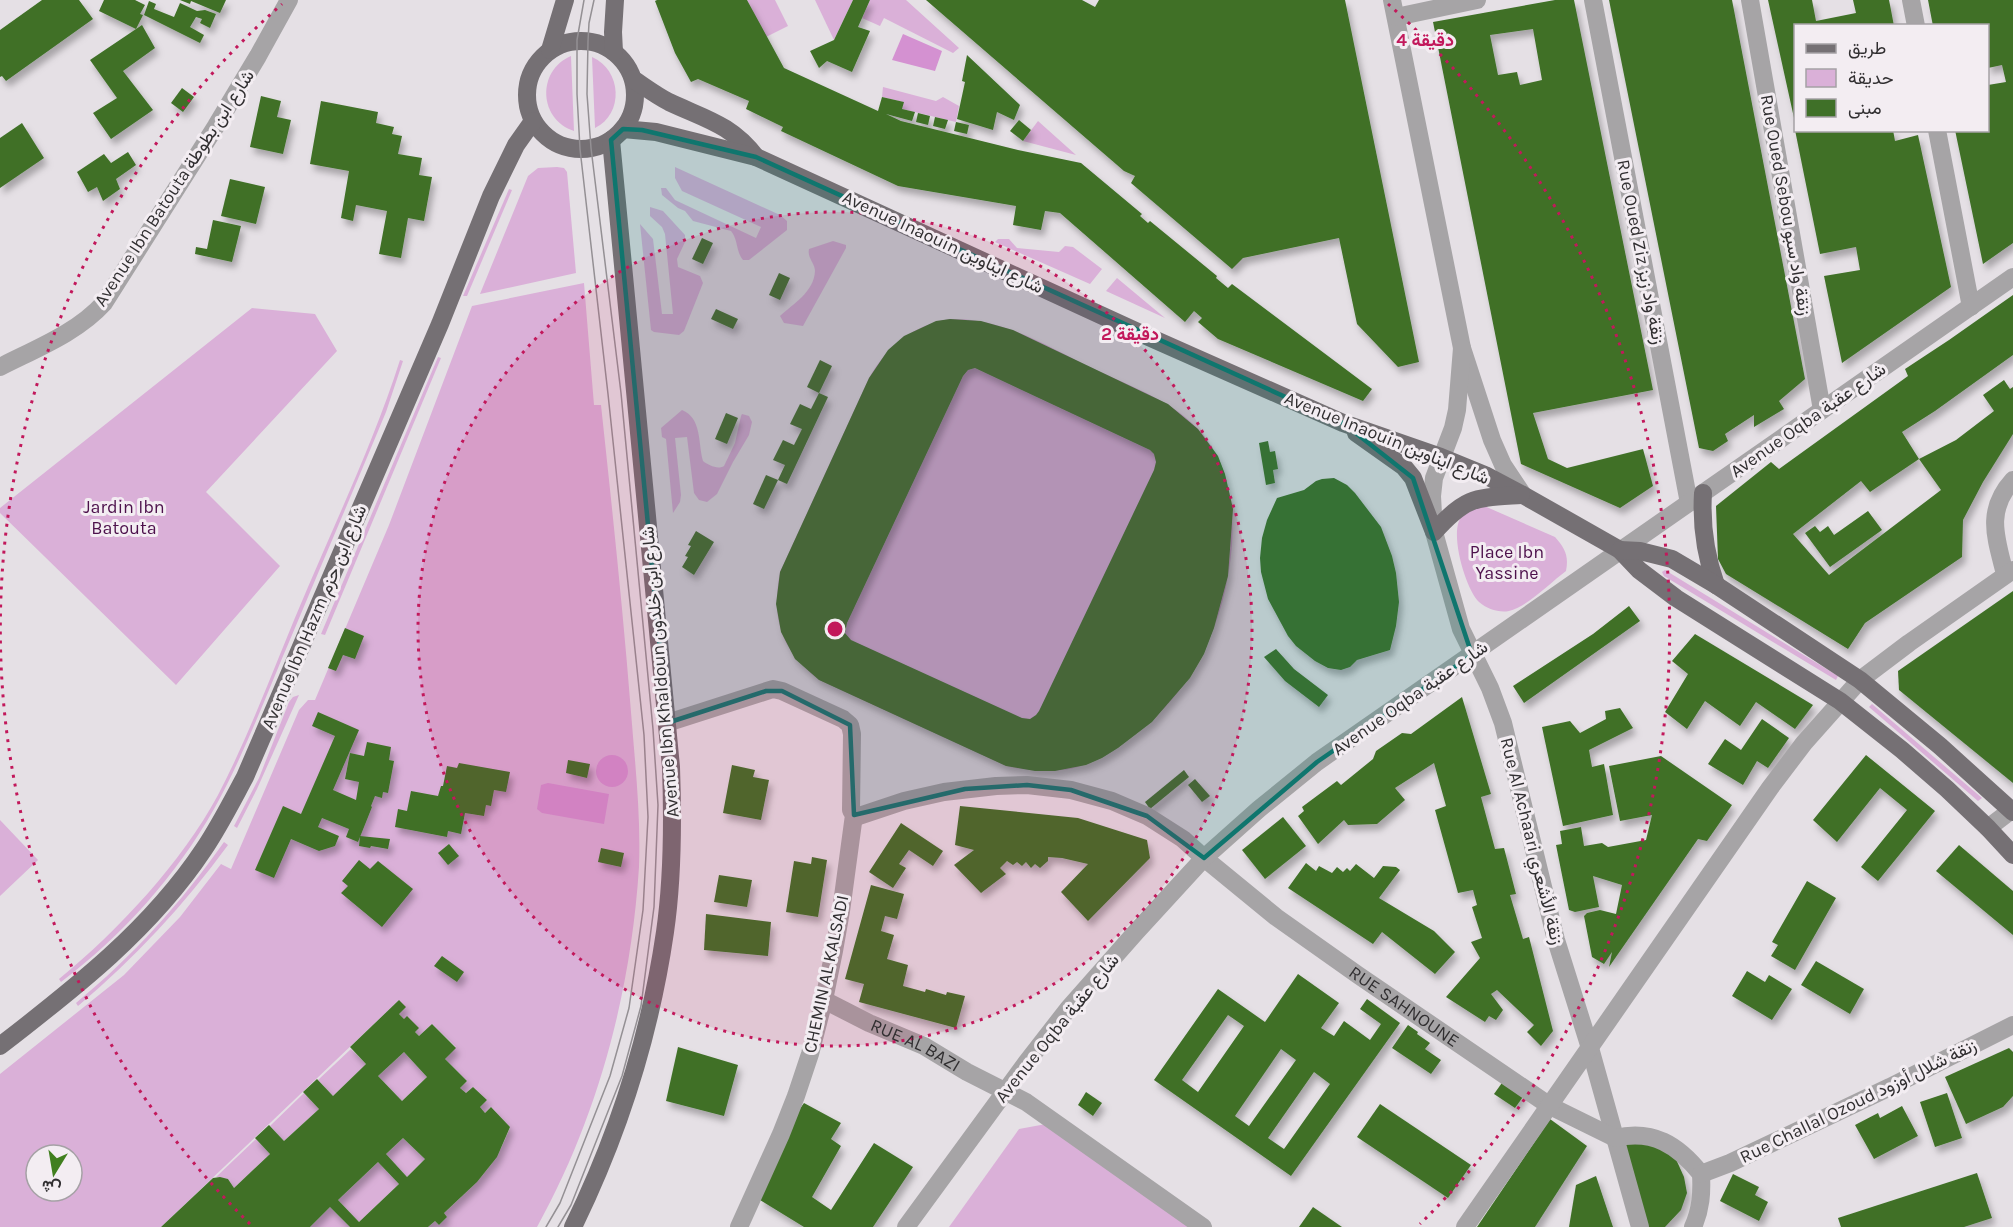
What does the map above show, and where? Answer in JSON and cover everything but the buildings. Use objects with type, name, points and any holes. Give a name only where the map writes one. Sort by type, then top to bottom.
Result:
[{"type":"main road","points":[[550,50],[565,0]]},
{"type":"main road","points":[[614,52],[615,0]]},
{"type":"main road","points":[[577,40],[597,43],[614,52],[622,60],[633,79],[635,102],[632,113],[617,134],[591,148],[569,148],[549,138],[533,122],[527,100],[527,88],[534,67],[550,50],[577,40]]},
{"type":"main road","name":"Avenue Inaouin شارع ايناوين","points":[[633,79],[666,100],[726,128],[748,146],[756,157]]},
{"type":"main road","name":"Avenue Ibn Hazm شارع ابن حزم","points":[[0,1046],[72,990],[150,917],[203,850],[224,817],[245,777],[435,335],[490,195],[516,146],[533,122]]},
{"type":"main road","name":"Avenue Inaouin شارع ايناوين","points":[[617,134],[656,132],[756,157],[1142,334],[1343,423],[1485,475],[1620,550]]},
{"type":"main road","name":"Avenue Ibn Khaldoun شارع ابن خلدون","points":[[573,1227],[609,1148],[628,1096],[650,1013],[669,896],[672,843],[671,767],[617,134]]},
{"type":"main road","points":[[1343,423],[1404,467],[1413,478],[1434,532],[1448,516],[1472,500],[1523,495]]},
{"type":"main road","points":[[1696,498],[1705,550],[1716,585]]},
{"type":"main road","points":[[1620,550],[1640,551],[1672,560],[1716,585],[1860,680],[1940,746],[2012,810]]},
{"type":"main road","points":[[1620,550],[1639,570],[1676,598],[1840,701],[1902,750],[1988,828],[2013,855]]},
{"type":"street","name":"Avenue Ibn Batouta شارع ابن بطوطة","points":[[0,367],[58,337],[95,313],[104,303],[216,126],[289,0]]},
{"type":"street","points":[[1477,0],[1394,8],[1462,348],[1492,440],[1503,465],[1523,495]]},
{"type":"street","name":"Rue Oued Ziz زنقة واد زيز","points":[[1593,0],[1696,498]]},
{"type":"street","name":"Rue Oued Sebou زنقة واد سبو","points":[[1750,0],[1822,410]]},
{"type":"street","points":[[1911,0],[1916,24]]},
{"type":"street","points":[[1936,132],[1971,307]]},
{"type":"street","name":"Avenue Oqba شارع عقبة","points":[[906,1227],[1068,1009],[1204,858],[1259,809],[1317,762],[2013,276]]},
{"type":"street","name":"Rue Al Achaari زنقة الأشعري","points":[[1462,348],[1457,410],[1434,478],[1432,496],[1434,532],[1461,629],[1490,688],[1503,723],[1556,940],[1590,1048],[1640,1227]]},
{"type":"street","points":[[1465,1227],[1770,788],[1804,743],[1860,680],[2009,572],[1994,532],[1999,501],[2013,480]]},
{"type":"street","name":"CHEMIN AL KALSADI","points":[[667,723],[772,690],[782,691],[843,719],[850,725],[852,734],[851,810],[854,815],[842,911],[824,1000],[796,1096],[739,1227]]},
{"type":"street","name":"RUE SAHNOUNE","points":[[854,815],[859,816],[904,801],[965,789],[1027,785],[1071,790],[1112,801],[1147,816],[1183,839],[1276,917],[1550,1106],[1615,1138]]},
{"type":"street","points":[[1988,828],[2012,810]]},
{"type":"street","name":"RUE AL BAZI","points":[[824,1000],[869,1023],[924,1046],[967,1072],[1026,1102],[1203,1227]]},
{"type":"street","name":"Rue Challal Ozoud زنقة شلال أوزود","points":[[1701,1174],[1730,1163],[1890,1087],[2013,1025]]},
{"type":"street","points":[[1615,1138],[1630,1135],[1657,1138],[1681,1152],[1701,1174],[1702,1196],[1693,1227]]},
{"type":"highlighted area","points":[[623,129],[642,130],[756,157],[1343,423],[1413,478],[1472,655],[1317,762],[1204,858],[1147,816],[1071,790],[1027,785],[965,789],[854,815],[850,725],[782,691],[766,691],[667,723],[611,140]]},
{"type":"green space","points":[[747,0],[775,0],[788,26],[766,37]]},
{"type":"green space","points":[[815,0],[853,0],[834,40]]},
{"type":"green space","points":[[870,0],[906,0],[959,48],[953,53],[884,18],[880,26],[862,18]]},
{"type":"green space","points":[[571,56],[574,131],[562,125],[554,117],[548,106],[546,95],[547,83],[552,72]]},
{"type":"green space","points":[[592,57],[602,63],[609,72],[616,92],[611,113],[595,128]]},
{"type":"green space","points":[[883,87],[936,101],[943,97],[959,106],[956,122],[902,109],[903,102],[882,97]]},
{"type":"green space","points":[[1038,121],[1076,155],[1023,141]]},
{"type":"green space","points":[[675,167],[780,215],[787,221],[787,230],[749,260],[743,260],[731,231],[693,221],[685,211],[662,195],[661,188],[666,188],[675,200],[756,238],[761,227],[682,191],[675,178]]},
{"type":"green space","points":[[538,168],[564,168],[567,172],[576,273],[480,294],[528,176]]},
{"type":"green space","points":[[509,189],[512,190],[467,296],[463,296]]},
{"type":"green space","points":[[650,207],[663,211],[685,235],[685,242],[677,259],[678,267],[700,276],[703,283],[684,331],[679,335],[651,330],[640,224],[653,239],[662,314],[673,314],[665,234],[662,227],[650,216]]},
{"type":"green space","points":[[998,239],[1009,239],[1017,248],[1059,252],[1065,246],[1073,247],[1102,269],[1090,284],[995,242]]},
{"type":"green space","points":[[833,241],[846,245],[846,248],[803,326],[784,323],[780,316],[802,297],[814,278],[815,268],[809,255],[809,249]]},
{"type":"green space","points":[[1117,278],[1165,318],[1106,291]]},
{"type":"green space","points":[[584,283],[594,405],[601,405],[628,674],[638,809],[639,867],[628,961],[608,1053],[578,1142],[537,1227],[428,1227],[435,1221],[439,1225],[447,1217],[444,1213],[483,1174],[505,1141],[510,1127],[491,1107],[485,1113],[480,1107],[487,1100],[473,1087],[466,1093],[460,1088],[467,1081],[445,1059],[456,1047],[432,1024],[419,1036],[399,1014],[399,1000],[161,1227],[0,1227],[0,1074],[124,975],[180,917],[221,864],[231,869],[299,710],[308,700],[315,700],[389,525],[472,306]]},
{"type":"green space","name":"Jardin Ibn Batouta","points":[[252,308],[315,314],[337,351],[206,492],[280,566],[176,685],[0,513],[0,508]]},
{"type":"green space","points":[[950,319],[987,323],[1022,334],[1154,397],[1197,427],[1215,453],[1226,478],[1232,518],[1229,573],[1223,600],[1204,652],[1174,697],[1155,718],[1111,752],[1093,762],[1077,767],[1046,771],[1006,766],[819,680],[796,657],[782,633],[778,619],[780,572],[869,378],[884,356],[902,339],[924,326]]},
{"type":"green space","points":[[438,357],[441,358],[325,635],[321,634]]},
{"type":"green space","points":[[400,360],[403,361],[386,412],[255,723],[214,809],[183,858],[146,903],[105,945],[61,982],[59,979],[104,939],[147,894],[186,845],[218,795],[254,718],[357,475]]},
{"type":"green space","points":[[682,410],[693,419],[696,425],[703,461],[716,467],[724,466],[735,443],[742,414],[749,416],[752,422],[749,435],[717,494],[707,502],[699,500],[694,493],[687,437],[675,438],[681,495],[680,502],[673,513],[666,439],[662,437],[661,428]]},
{"type":"green space","name":"Place Ibn Yassine","points":[[1482,505],[1555,537],[1564,549],[1566,571],[1516,609],[1501,611],[1486,607],[1474,595],[1464,573],[1458,547],[1458,524],[1464,514]]},
{"type":"green space","points":[[1665,570],[1838,676],[1836,680],[1664,576],[1662,572]]},
{"type":"green space","points":[[299,695],[237,828],[234,826],[259,778],[289,702],[293,697]]},
{"type":"green space","points":[[1872,704],[1982,798],[1978,801],[1869,707]]},
{"type":"green space","points":[[0,820],[38,860],[0,896]]},
{"type":"green space","points":[[224,842],[228,845],[176,910],[139,950],[78,1006],[76,1003],[117,967],[155,928]]},
{"type":"green space","points":[[351,1049],[366,1064],[333,1096],[318,1080]]},
{"type":"green space","points":[[404,1052],[427,1077],[402,1101],[378,1076]]},
{"type":"green space","points":[[304,1093],[319,1109],[284,1141],[270,1126]]},
{"type":"green space","points":[[1046,1124],[1196,1227],[949,1227],[1019,1129]]},
{"type":"green space","points":[[403,1138],[425,1159],[407,1177],[386,1154]]},
{"type":"green space","points":[[256,1139],[270,1154],[234,1188],[228,1179],[216,1177]]},
{"type":"green space","points":[[378,1162],[399,1184],[359,1222],[338,1200]]},
{"type":"green space","points":[[330,1207],[350,1227],[310,1227]]},
{"type":"shaded area","points":[[903,34],[942,51],[935,71],[892,60]]},
{"type":"shaded area","points":[[612,755],[623,760],[628,771],[623,782],[612,787],[601,782],[596,771],[601,760]]},
{"type":"shaded area","points":[[548,783],[609,794],[604,824],[542,813],[537,809],[541,785]]},
{"type":"tram line","points":[[546,1227],[560,1203],[610,1076],[629,1008],[643,910],[648,817],[644,735],[580,149],[577,40],[584,0]]},
{"type":"tram line","points":[[558,1227],[571,1205],[622,1076],[641,1006],[654,907],[658,805],[653,729],[621,393],[591,148],[587,94],[588,41],[594,0]]}]
